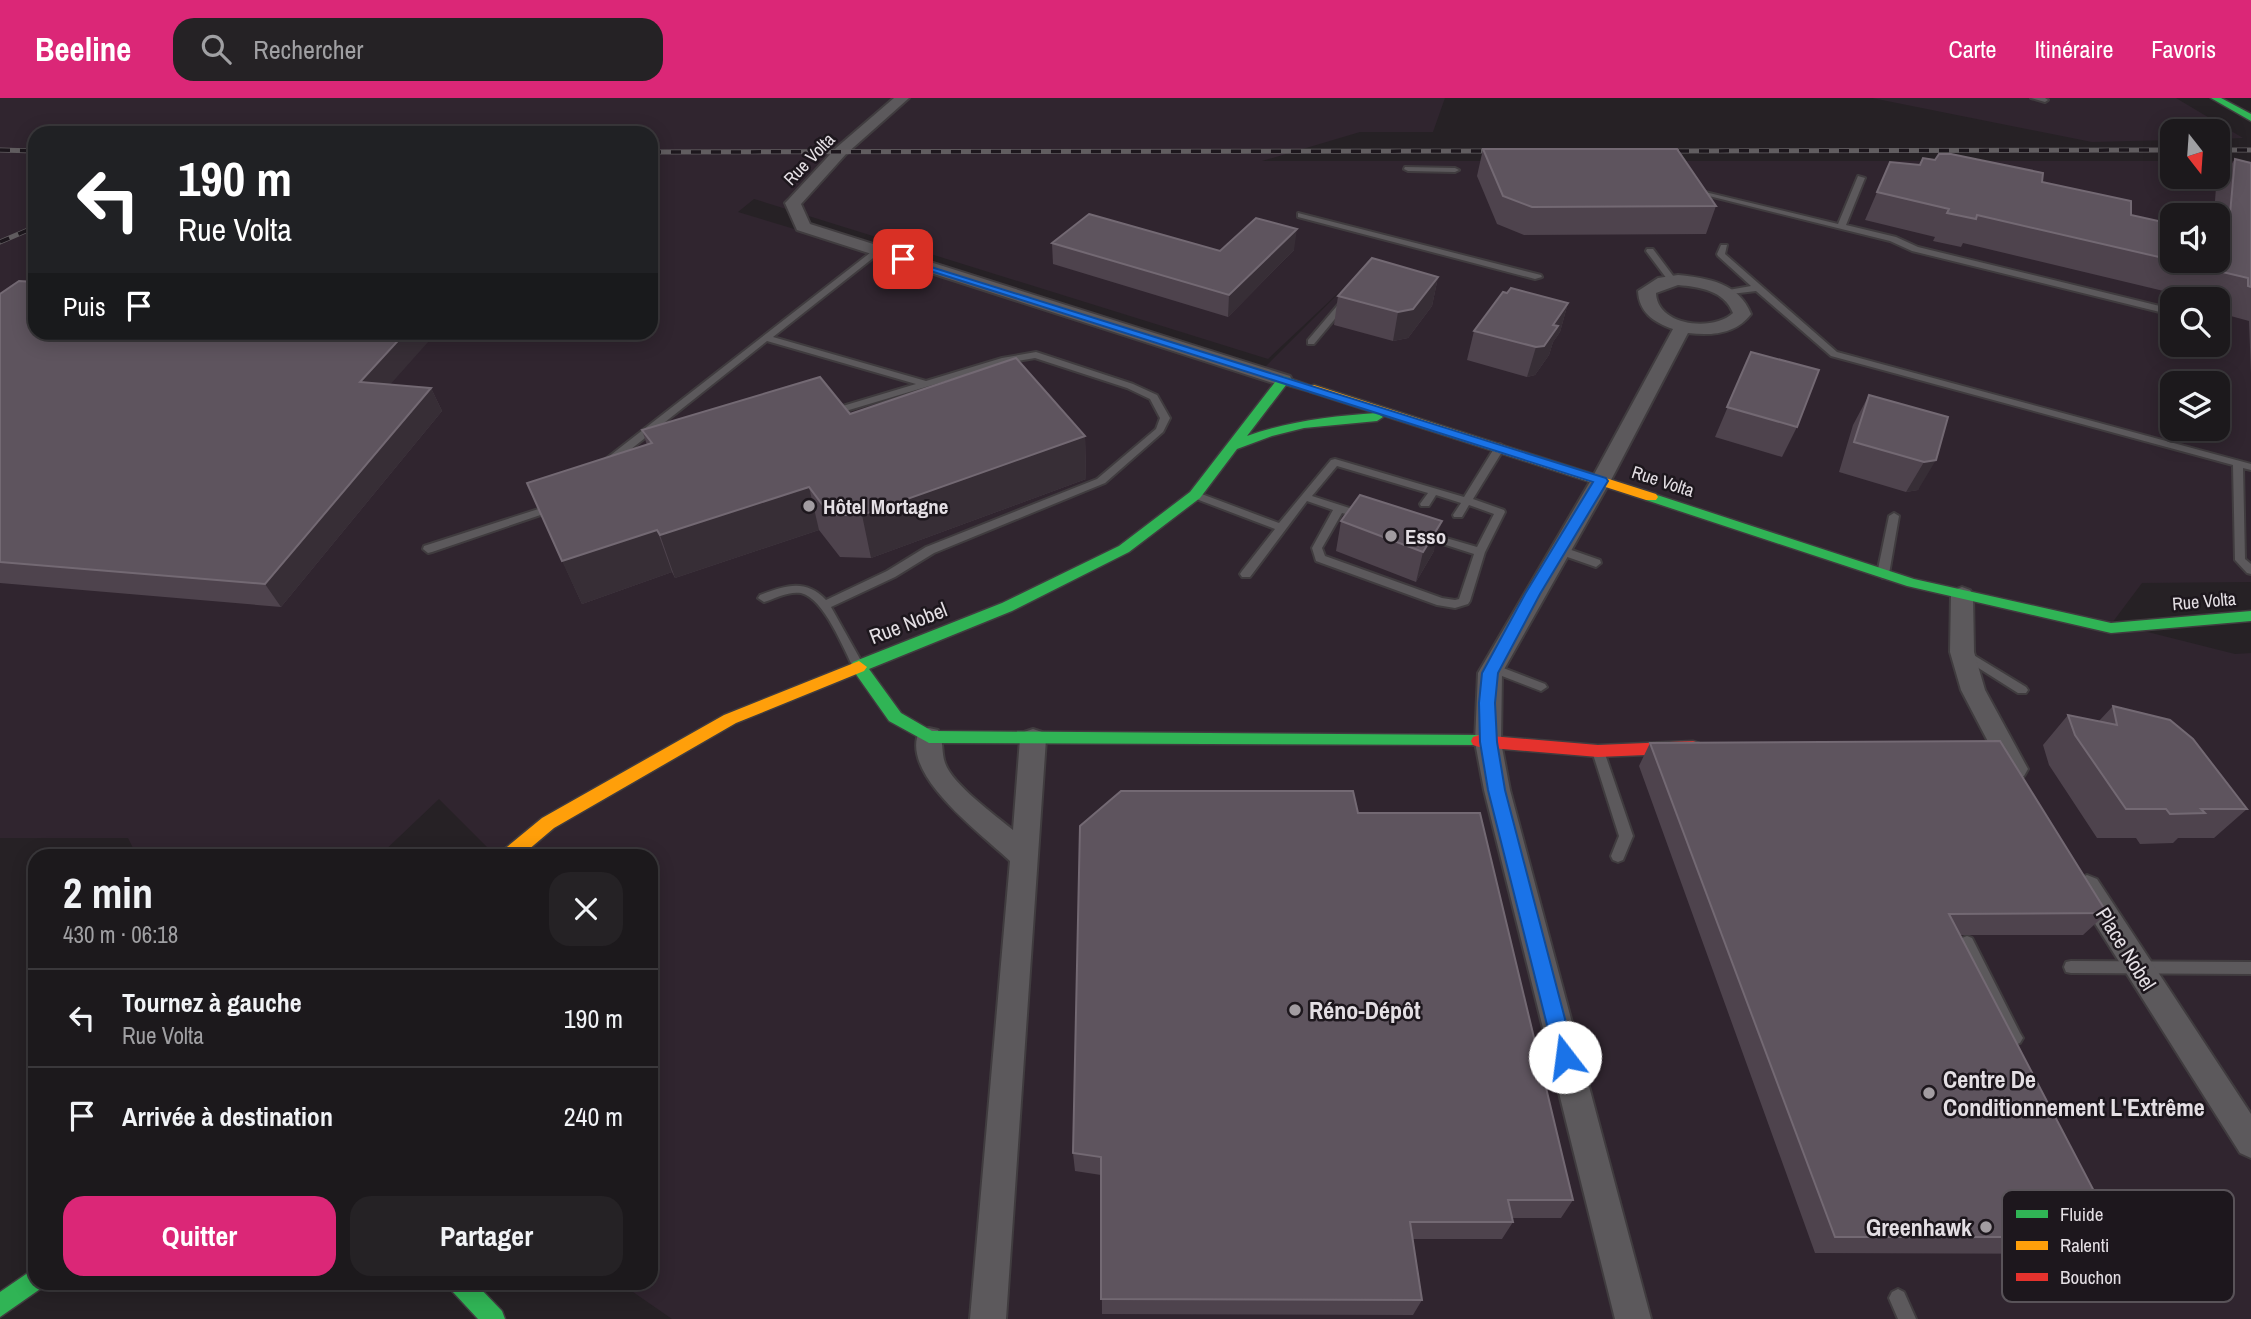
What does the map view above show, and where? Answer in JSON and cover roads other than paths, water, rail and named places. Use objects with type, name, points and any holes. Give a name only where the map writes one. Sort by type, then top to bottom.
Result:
[{"type":"main road","points":[[2215,98],[2251,118]]},
{"type":"main road","name":"Rue Volta","points":[[1283,380],[1500,447],[1883,574],[1962,595],[2111,628],[2251,616]]},
{"type":"main road","name":"Rue Nobel","points":[[516,849],[548,823],[730,719],[1007,607],[1074,576],[1155,528],[1195,495],[1283,380]]},
{"type":"main road","points":[[1231,447],[1257,434],[1296,424],[1346,418],[1405,417]]},
{"type":"main road","points":[[858,666],[890,714],[905,729],[929,737],[1456,739],[1598,751],[1704,747]]},
{"type":"main road","points":[[0,1306],[28,1284]]},
{"type":"main road","points":[[467,1290],[494,1319]]},
{"type":"street","name":"Rue Volta","points":[[902,98],[841,152],[793,203],[803,228],[1283,380]]},
{"type":"street","points":[[1673,281],[1700,283],[1726,293],[1740,305],[1742,314],[1738,321],[1716,329],[1683,326],[1656,314],[1644,299],[1653,286],[1673,281]]},
{"type":"street","points":[[1633,1319],[1500,804],[1488,742],[1487,703],[1493,668],[1601,481],[1683,326]]},
{"type":"street","points":[[1962,595],[1962,652],[1973,690],[1997,748],[2031,794]]},
{"type":"street","points":[[929,737],[933,768],[957,796],[1022,855]]},
{"type":"street","points":[[988,1319],[1033,739]]},
{"type":"street","name":"Place Nobel","points":[[2073,863],[2251,1142]]},
{"type":"lane","points":[[2034,98],[2045,100]]},
{"type":"lane","points":[[1408,169],[1455,170]]},
{"type":"lane","points":[[1841,227],[1861,178]]},
{"type":"lane","points":[[1704,194],[1893,239],[1915,249],[2160,309]]},
{"type":"lane","points":[[1301,215],[1538,277]]},
{"type":"lane","points":[[1724,247],[1721,254],[1834,354],[2251,467]]},
{"type":"lane","points":[[601,468],[878,251]]},
{"type":"lane","points":[[1650,251],[1673,281]]},
{"type":"lane","points":[[1726,293],[1758,288]]},
{"type":"lane","points":[[1311,341],[1354,291]]},
{"type":"lane","points":[[765,338],[927,384]]},
{"type":"lane","points":[[812,418],[1005,360],[1036,355],[1130,386],[1154,397],[1165,418],[1160,430],[1101,481],[930,550],[891,574],[824,605]]},
{"type":"lane","points":[[1458,514],[1500,447]]},
{"type":"lane","points":[[1246,574],[1280,527],[1335,462],[1500,512],[1480,552],[1465,601],[1455,604],[1441,602],[1321,558],[1317,548],[1339,509]]},
{"type":"lane","points":[[2238,464],[2240,560],[2251,570]]},
{"type":"lane","points":[[1392,492],[1399,481]]},
{"type":"lane","points":[[1425,504],[1434,491]]},
{"type":"lane","points":[[1195,495],[1280,527]]},
{"type":"lane","points":[[1305,497],[1374,519]]},
{"type":"lane","points":[[428,549],[549,509],[562,501]]},
{"type":"lane","points":[[1883,574],[1894,516]]},
{"type":"lane","points":[[1408,530],[1444,536],[1480,552]]},
{"type":"lane","points":[[1560,550],[1596,564]]},
{"type":"lane","points":[[764,598],[786,590],[808,591],[824,605],[858,666]]},
{"type":"lane","points":[[1962,652],[2022,690]]},
{"type":"lane","points":[[1493,668],[1541,687]]},
{"type":"lane","points":[[1598,751],[1626,836],[1618,856]]},
{"type":"lane","points":[[1966,943],[2015,1038]]},
{"type":"lane","points":[[2071,967],[2251,968]]},
{"type":"lane","points":[[1898,1298],[1907,1319]]},
{"type":"railway","points":[[0,150],[28,151]]},
{"type":"railway","points":[[1659,151],[2160,150]]},
{"type":"railway","points":[[2230,150],[2251,150]]},
{"type":"railway","points":[[658,152],[1501,151]]},
{"type":"railway","points":[[0,242],[28,230]]},
{"type":"place","name":"Hôtel Mortagne","points":[[809,506]]},
{"type":"place","name":"Esso","points":[[1391,536]]},
{"type":"place","name":"Réno-Dépôt","points":[[1295,1010]]},
{"type":"place","name":"Centre De Conditionnement L'Extrême","points":[[1929,1093]]},
{"type":"place","name":"Greenhawk","points":[[1986,1227]]}]
